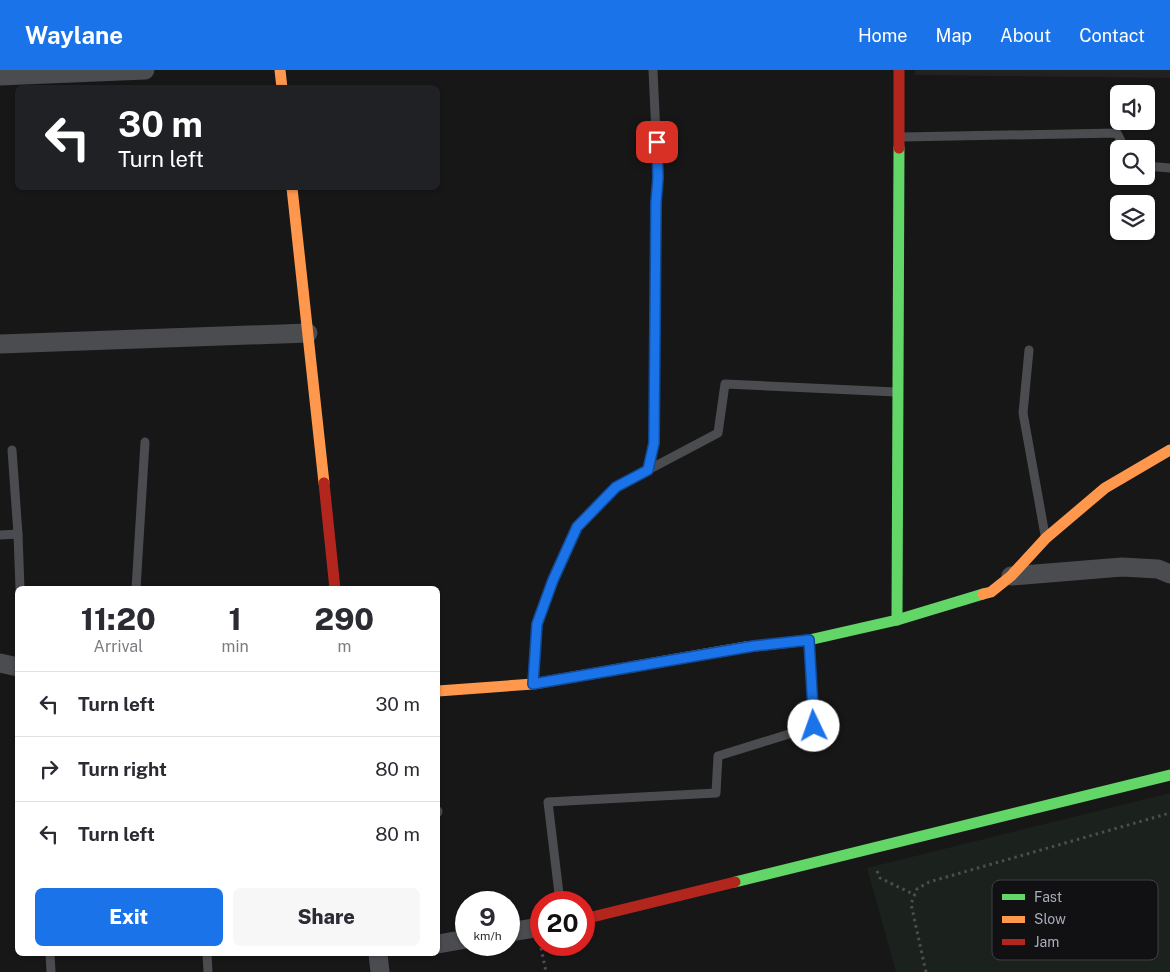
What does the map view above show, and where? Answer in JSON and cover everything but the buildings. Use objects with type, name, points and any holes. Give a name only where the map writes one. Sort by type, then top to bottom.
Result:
[{"type":"street","points":[[0,76],[145,70]]},
{"type":"street","points":[[280,70],[282,85]]},
{"type":"street","points":[[898,620],[899,70]]},
{"type":"street","points":[[292,190],[335,586]]},
{"type":"street","points":[[0,344],[308,333]]},
{"type":"street","points":[[440,691],[533,684],[754,646],[809,640],[898,620],[991,592],[1011,576],[1046,538],[1105,488],[1170,450]]},
{"type":"street","points":[[1011,576],[1122,566],[1158,569],[1170,574]]},
{"type":"street","points":[[0,663],[15,666]]},
{"type":"street","points":[[595,915],[1170,774]]},
{"type":"street","points":[[440,944],[455,941]]},
{"type":"street","points":[[378,956],[380,972]]},
{"type":"lane","points":[[648,470],[654,443],[656,202],[658,178],[653,70]]},
{"type":"lane","points":[[898,137],[1116,133],[1120,140]]},
{"type":"lane","points":[[1155,167],[1170,168]]},
{"type":"lane","points":[[1029,350],[1023,412],[1046,538]]},
{"type":"lane","points":[[533,684],[537,624],[553,580],[577,527],[616,487],[718,433],[725,384],[898,392]]},
{"type":"lane","points":[[136,586],[145,442]]},
{"type":"lane","points":[[12,450],[20,586]]},
{"type":"lane","points":[[0,535],[18,534]]},
{"type":"lane","points":[[559,891],[548,802],[716,793],[718,756],[814,726],[809,640]]},
{"type":"lane","points":[[50,956],[51,972]]},
{"type":"lane","points":[[207,956],[208,972]]},
{"type":"path","points":[[926,972],[911,904],[918,890],[929,882],[1170,813]]},
{"type":"path","points":[[880,878],[915,895]]},
{"type":"path","points":[[543,956],[546,972]]},
{"type":"shaded area","points":[[915,70],[1170,70],[1170,78],[915,75]]},
{"type":"shaded area","points":[[1170,793],[1170,972],[896,972],[867,868]]},
{"type":"traffic: fast","points":[[897,620],[899,148]]},
{"type":"traffic: fast","points":[[746,647],[809,640],[897,620],[983,594]]},
{"type":"traffic: fast","points":[[735,882],[1170,775]]},
{"type":"traffic: slow","points":[[280,70],[282,85]]},
{"type":"traffic: slow","points":[[292,190],[324,483]]},
{"type":"traffic: slow","points":[[983,594],[991,592],[1011,576],[1046,538],[1105,488],[1170,450]]},
{"type":"traffic: slow","points":[[440,691],[533,684],[746,647]]},
{"type":"traffic: jam","points":[[899,70],[899,148]]},
{"type":"traffic: jam","points":[[324,483],[335,586]]},
{"type":"traffic: jam","points":[[595,916],[735,882]]},
{"type":"route","points":[[657,142],[654,443],[648,470],[616,487],[577,527],[553,580],[537,624],[533,684],[754,646],[809,640],[814,726]]}]
